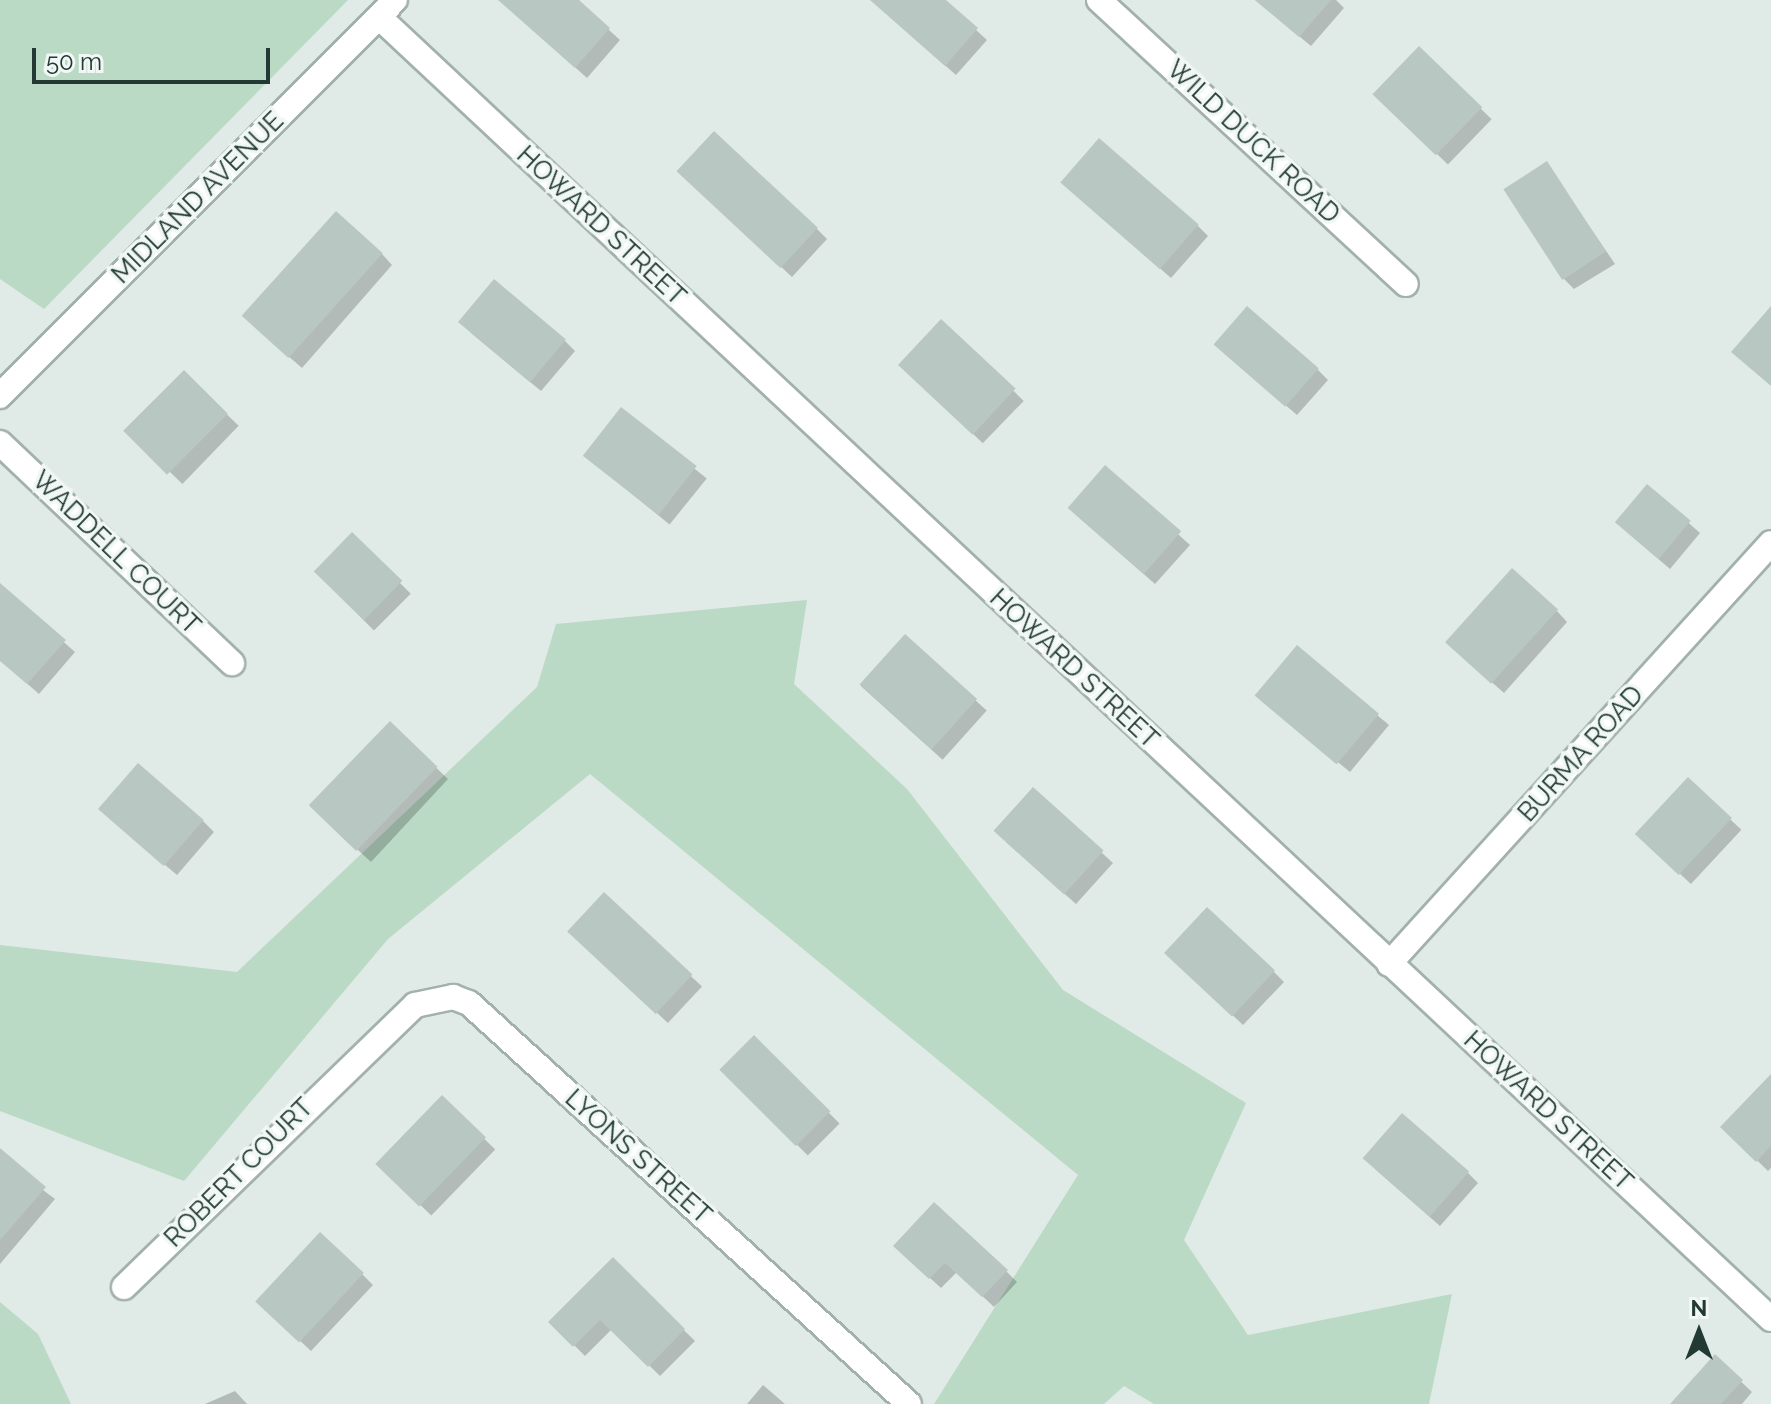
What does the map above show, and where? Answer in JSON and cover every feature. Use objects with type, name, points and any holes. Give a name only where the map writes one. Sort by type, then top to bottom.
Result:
[{"type":"street","name":"WILD DUCK ROAD","points":[[1099,0],[1406,284]]},
{"type":"street","name":"MIDLAND AVENUE","points":[[0,396],[387,9]]},
{"type":"street","name":"HOWARD STREET","points":[[387,9],[1389,964],[1771,1319]]},
{"type":"street","name":"WADDELL COURT","points":[[0,443],[232,663]]},
{"type":"street","name":"BURMA ROAD","points":[[1389,964],[1771,543]]},
{"type":"street","name":"LYONS STREET","points":[[354,1059],[415,1005],[433,997],[469,1003],[909,1404]]},
{"type":"street","name":"ROBERT COURT","points":[[124,1287],[354,1059]]},
{"type":"green space","points":[[0,0],[348,0],[44,309],[0,279]]},
{"type":"green space","points":[[807,600],[794,684],[907,789],[1063,990],[1246,1103],[1184,1240],[1248,1335],[1452,1294],[1429,1404],[1154,1404],[1124,1386],[1104,1404],[934,1404],[1078,1175],[590,774],[388,939],[184,1181],[0,1111],[0,945],[237,972],[537,687],[556,624]]},
{"type":"green space","points":[[0,1302],[38,1334],[71,1404],[0,1404]]},
{"type":"building","points":[[498,0],[579,0],[610,28],[575,68]]},
{"type":"building","points":[[870,0],[946,0],[978,28],[945,66]]},
{"type":"building","points":[[1255,0],[1331,0],[1299,37]]},
{"type":"building","points":[[1419,46],[1482,107],[1436,155],[1372,94]]},
{"type":"building","points":[[714,131],[818,228],[780,268],[676,171]]},
{"type":"building","points":[[1099,138],[1199,225],[1160,269],[1060,183]]},
{"type":"building","points":[[1547,161],[1606,252],[1562,280],[1503,189]]},
{"type":"building","points":[[336,211],[383,253],[288,358],[242,316]]},
{"type":"building","points":[[494,279],[566,339],[530,382],[458,322]]},
{"type":"building","points":[[1247,306],[1319,368],[1285,407],[1214,344]]},
{"type":"building","points":[[1771,306],[1771,386],[1731,352]]},
{"type":"building","points":[[941,319],[1016,389],[973,435],[898,365]]},
{"type":"building","points":[[184,370],[228,414],[167,475],[123,431]]},
{"type":"building","points":[[621,407],[697,466],[658,515],[583,456]]},
{"type":"building","points":[[1105,465],[1181,531],[1144,574],[1068,508]]},
{"type":"building","points":[[1647,484],[1691,521],[1659,559],[1615,522]]},
{"type":"building","points":[[352,532],[402,581],[364,620],[314,572]]},
{"type":"building","points":[[1512,568],[1558,609],[1491,684],[1445,642]]},
{"type":"building","points":[[0,583],[66,640],[27,684],[0,661]]},
{"type":"building","points":[[905,634],[977,699],[932,749],[859,685]]},
{"type":"building","points":[[1297,645],[1379,714],[1337,764],[1255,696]]},
{"type":"building","points":[[390,721],[437,767],[356,851],[309,805]]},
{"type":"building","points":[[138,763],[204,820],[164,866],[98,809]]},
{"type":"building","points":[[1688,777],[1732,818],[1679,875],[1635,834]]},
{"type":"building","points":[[1033,787],[1104,851],[1064,894],[994,831]]},
{"type":"building","points":[[604,892],[692,975],[656,1014],[567,931]]},
{"type":"building","points":[[1207,907],[1275,970],[1232,1017],[1164,953]]},
{"type":"building","points":[[754,1035],[830,1111],[796,1146],[719,1070]]},
{"type":"building","points":[[1771,1074],[1771,1146],[1756,1162],[1720,1127]]},
{"type":"building","points":[[442,1095],[486,1137],[419,1206],[375,1164]]},
{"type":"building","points":[[1402,1113],[1469,1171],[1430,1217],[1363,1158]]},
{"type":"building","points":[[0,1148],[46,1187],[0,1240]]},
{"type":"building","points":[[934,1202],[1008,1270],[982,1297],[945,1263],[929,1279],[893,1246]]},
{"type":"building","points":[[320,1232],[364,1273],[299,1342],[255,1301]]},
{"type":"building","points":[[613,1257],[685,1329],[648,1367],[600,1320],[573,1347],[548,1322]]},
{"type":"building","points":[[1715,1354],[1743,1380],[1721,1404],[1670,1404]]}]
